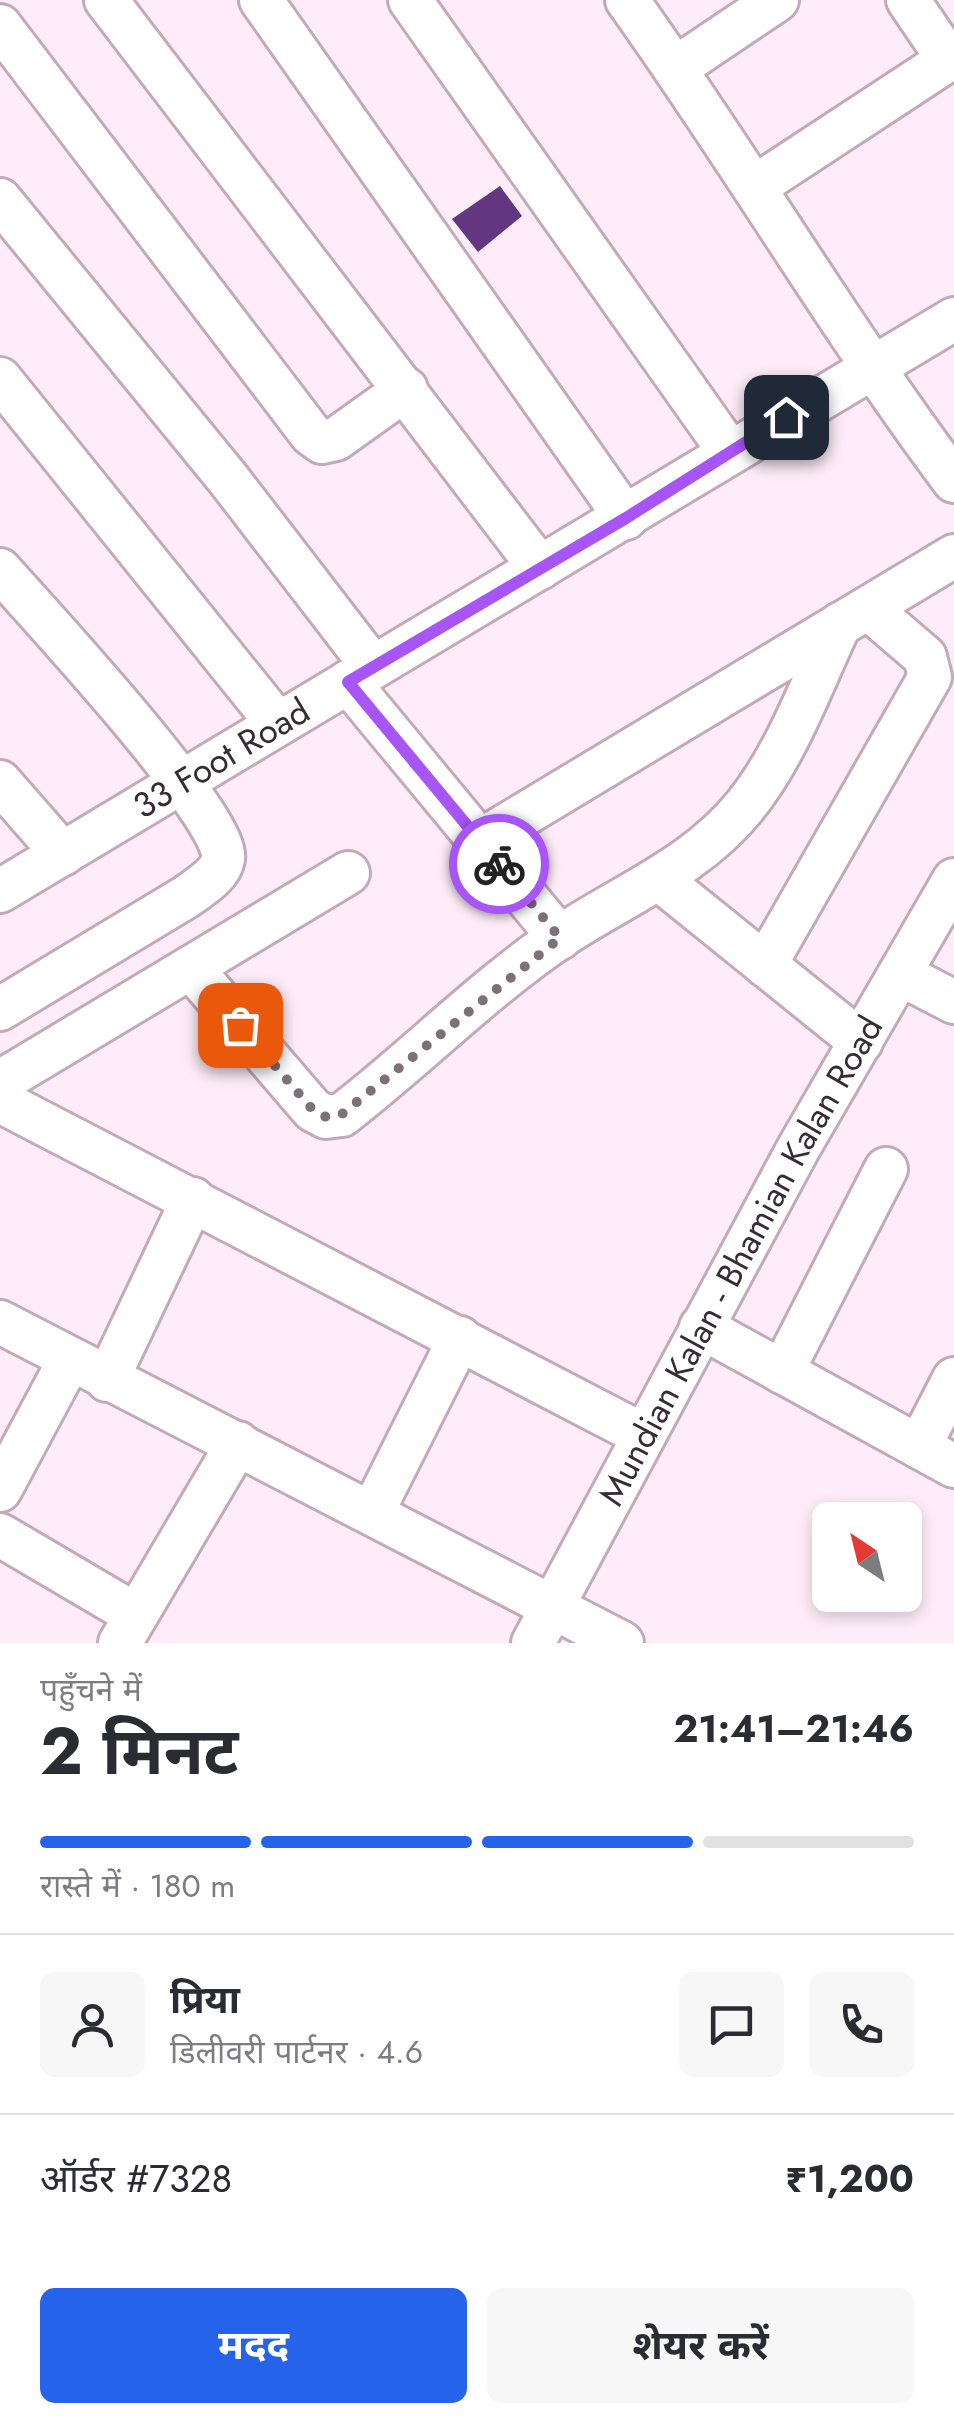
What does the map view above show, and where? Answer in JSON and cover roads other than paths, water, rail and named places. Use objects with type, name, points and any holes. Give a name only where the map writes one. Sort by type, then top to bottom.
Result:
[{"type":"street","points":[[106,0],[540,568]]},
{"type":"street","points":[[261,0],[626,518]]},
{"type":"street","points":[[410,0],[729,450]]},
{"type":"street","points":[[627,0],[756,186],[871,367],[954,481]]},
{"type":"street","points":[[676,68],[776,0]]},
{"type":"street","points":[[756,186],[951,58],[908,0]]},
{"type":"street","points":[[0,26],[311,434],[322,442],[336,439],[406,389]]},
{"type":"street","points":[[0,200],[229,480],[360,674],[480,841],[560,938]]},
{"type":"street","name":"33 Foot Road","points":[[0,891],[626,518],[729,450],[954,319]]},
{"type":"street","points":[[0,379],[278,724]]},
{"type":"street","points":[[480,841],[954,556]]},
{"type":"street","points":[[0,570],[183,782],[221,841],[223,860],[212,876],[186,897],[0,1009]]},
{"type":"street","points":[[190,968],[313,1110],[326,1117],[342,1114],[560,938],[660,879],[703,847],[744,807],[773,764],[854,616]]},
{"type":"street","points":[[765,965],[930,677],[925,657],[854,616]]},
{"type":"street","points":[[0,782],[63,854]]},
{"type":"street","points":[[0,1082],[348,873]]},
{"type":"street","points":[[660,879],[860,1042]]},
{"type":"street","name":"Mundian Kalan - Bhamian Kalan Road","points":[[541,1626],[701,1326],[954,880]]},
{"type":"street","points":[[900,974],[954,1002]]},
{"type":"street","points":[[0,1100],[643,1436]]},
{"type":"street","points":[[782,1372],[886,1169]]},
{"type":"street","points":[[108,1380],[194,1199]]},
{"type":"street","points":[[0,1322],[69,1361],[372,1511],[541,1626],[622,1643]]},
{"type":"street","points":[[701,1326],[936,1456],[954,1379]]},
{"type":"street","points":[[372,1511],[460,1338]]},
{"type":"street","points":[[0,1490],[69,1361]]},
{"type":"street","points":[[0,1534],[128,1629],[238,1443]]}]
